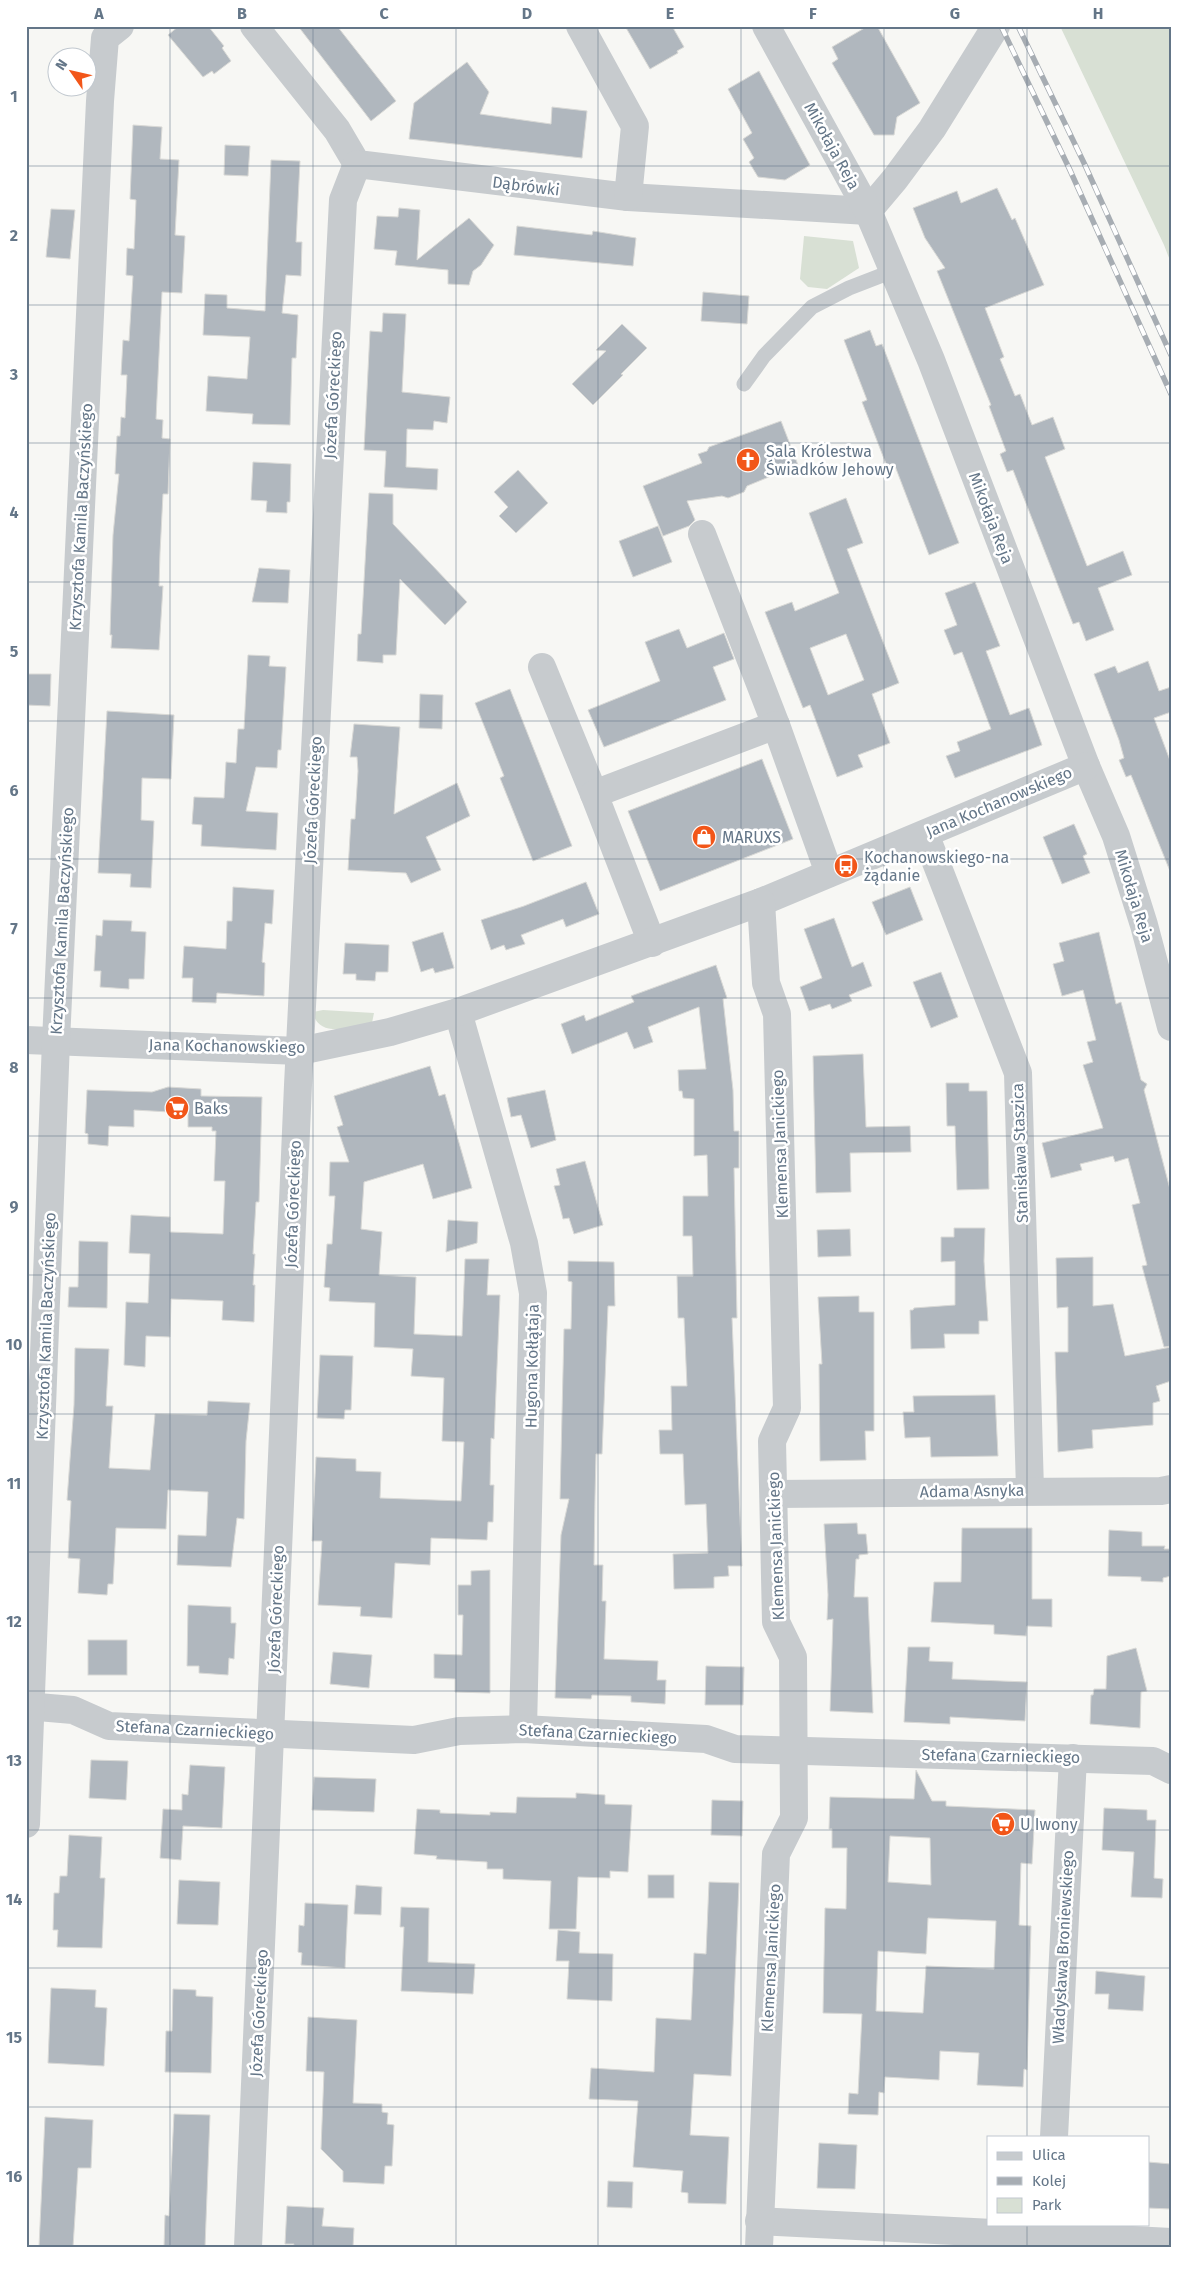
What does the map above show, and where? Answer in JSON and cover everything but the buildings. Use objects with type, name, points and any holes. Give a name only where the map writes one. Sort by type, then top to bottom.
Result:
[{"type":"street","name":"Krzysztofa Kamila Baczyńskiego","points":[[26,1824],[29,1706],[56,1041],[100,101],[105,38],[120,26]]},
{"type":"street","points":[[254,26],[337,130],[357,164]]},
{"type":"street","points":[[580,26],[635,126],[628,197]]},
{"type":"street","name":"Mikołaja Reja","points":[[766,26],[868,211],[931,360],[1086,766],[1116,836],[1144,925],[1171,1028]]},
{"type":"street","points":[[868,211],[895,179],[932,128],[996,26]]},
{"type":"street","name":"Dąbrówki","points":[[357,164],[628,197],[868,211]]},
{"type":"street","name":"Józefa Góreckiego","points":[[248,2247],[300,1050],[344,200],[357,164]]},
{"type":"street","points":[[702,534],[776,725],[829,873]]},
{"type":"street","points":[[542,667],[652,943]]},
{"type":"street","points":[[594,794],[776,725]]},
{"type":"street","name":"Jana Kochanowskiego","points":[[26,1040],[300,1050],[390,1032],[458,1012],[652,943],[760,902],[1086,766]]},
{"type":"street","name":"Stanisława Staszica","points":[[925,834],[1018,1073],[1030,1490]]},
{"type":"street","name":"Klemensa Janickiego","points":[[759,2234],[776,1854],[794,1818],[795,1752],[793,1657],[776,1622],[772,1442],[787,1408],[777,1014],[766,983],[760,902]]},
{"type":"street","name":"Hugona Kołłątaja","points":[[458,1012],[524,1243],[533,1293],[523,1729]]},
{"type":"street","name":"Adama Asnyka","points":[[774,1494],[1030,1490],[1161,1491],[1171,1489]]},
{"type":"street","name":"Stefana Czarnieckiego","points":[[29,1706],[72,1710],[110,1726],[271,1735],[414,1740],[459,1731],[523,1729],[706,1740],[735,1749],[1153,1761],[1171,1770]]},
{"type":"street","name":"Władysława Broniewskiego","points":[[1054,2136],[1073,1758]]},
{"type":"street","points":[[759,2234],[1050,2229],[1171,2242]]},
{"type":"lane","points":[[744,384],[764,356],[812,307],[849,288],[894,271]]},
{"type":"green space","points":[[1060,26],[1171,26],[1171,263],[1164,245]]},
{"type":"green space","points":[[804,236],[853,241],[859,268],[827,289],[808,287],[800,279]]},
{"type":"green space","points":[[323,1010],[374,1013],[372,1023],[329,1029],[316,1021],[313,1012]]},
{"type":"railway","points":[[1001,26],[1069,168],[1171,394]]},
{"type":"railway","points":[[1018,26],[1084,163],[1171,355]]},
{"type":"place","name":"Sala Królestwa Świadków Jehowy","points":[[748,460]]},
{"type":"place","name":"MARUXS","points":[[704,837]]},
{"type":"place","name":"Kochanowskiego-na żądanie","points":[[846,866]]},
{"type":"place","name":"Baks","points":[[177,1108]]},
{"type":"place","name":"U Iwony","points":[[1003,1824]]}]
